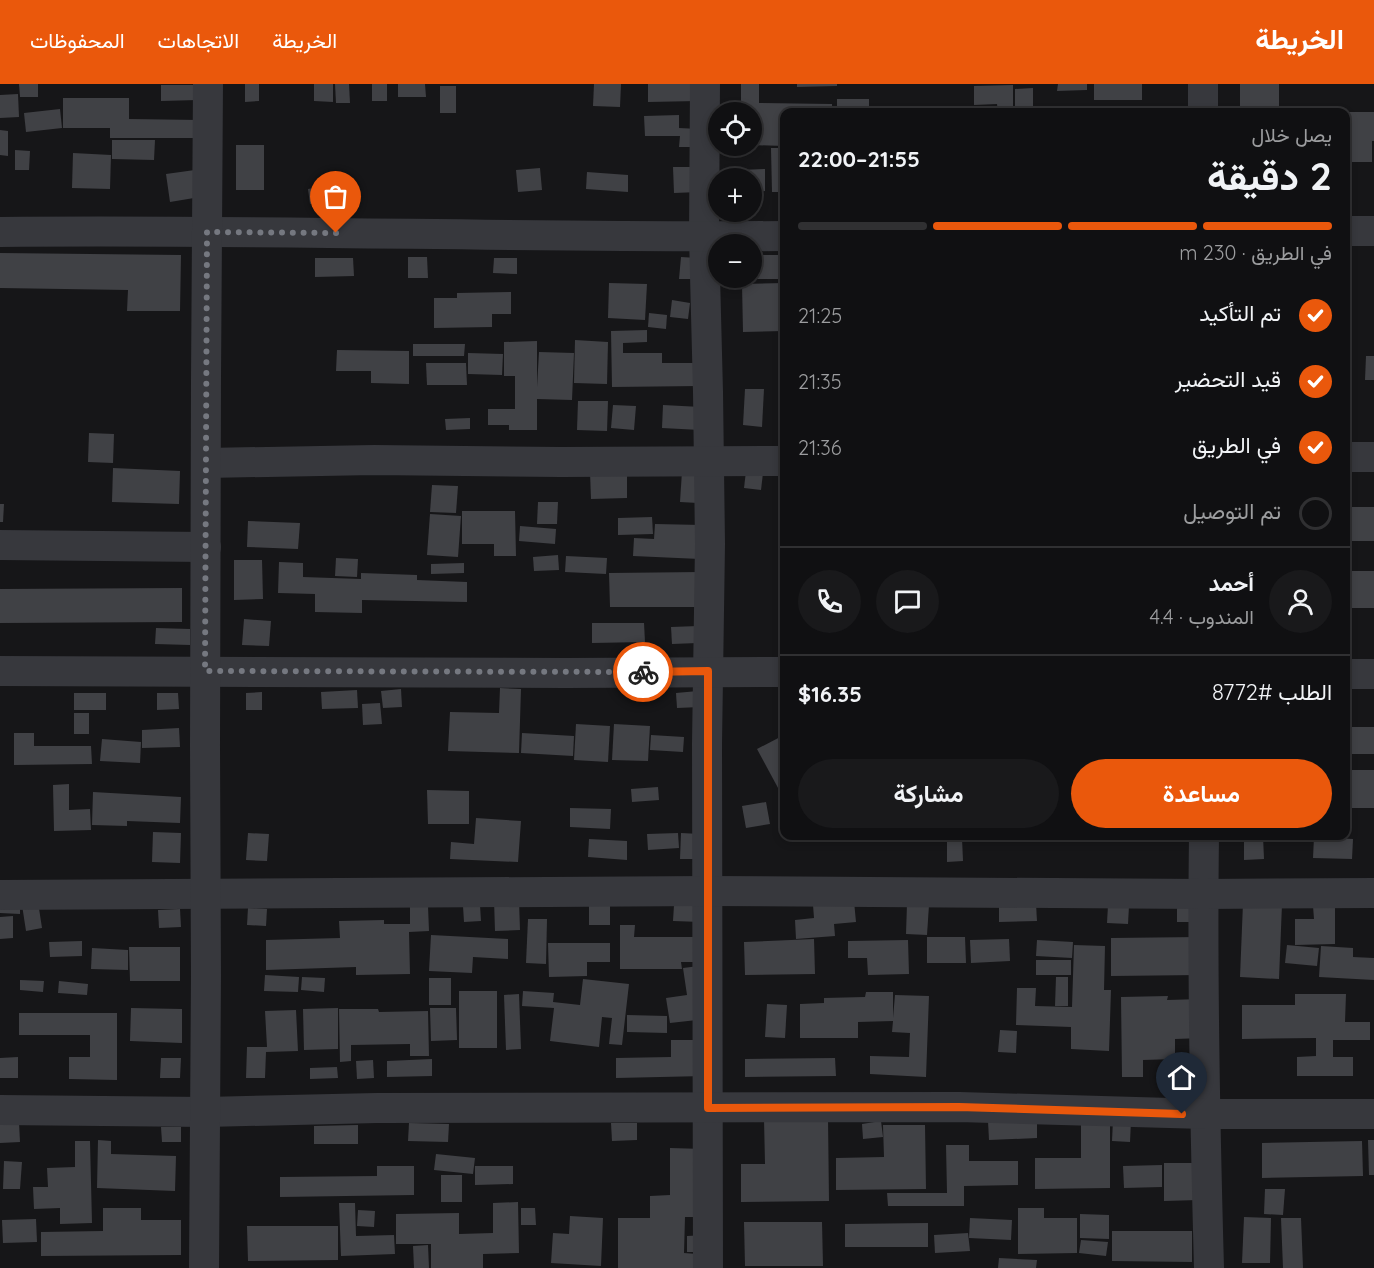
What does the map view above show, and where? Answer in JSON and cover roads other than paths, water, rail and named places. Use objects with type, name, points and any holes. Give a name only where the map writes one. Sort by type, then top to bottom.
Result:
[{"type":"street","points":[[204,1268],[208,84]]},
{"type":"street","points":[[705,84],[704,236],[710,544],[707,891],[708,1268]]},
{"type":"street","points":[[1203,84],[1203,108]]},
{"type":"street","points":[[1350,231],[1374,231]]},
{"type":"street","points":[[0,232],[780,236]]},
{"type":"street","points":[[1350,457],[1374,457]]},
{"type":"street","points":[[206,463],[374,460],[780,461]]},
{"type":"street","points":[[0,545],[206,547]]},
{"type":"street","points":[[0,671],[780,672]]},
{"type":"street","points":[[1350,674],[1374,674]]},
{"type":"street","points":[[1204,840],[1205,1114],[1209,1268]]},
{"type":"street","points":[[0,895],[707,891],[1203,894],[1374,892]]},
{"type":"street","points":[[0,1110],[206,1112],[377,1108],[959,1107],[1205,1114],[1374,1114]]}]
